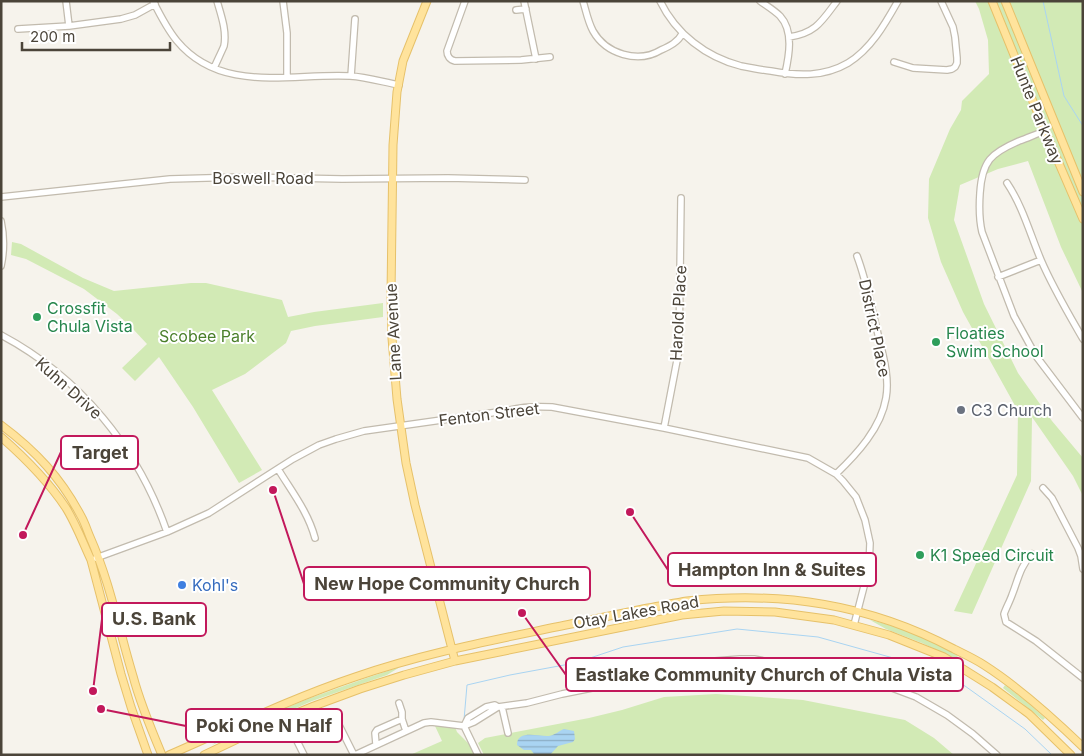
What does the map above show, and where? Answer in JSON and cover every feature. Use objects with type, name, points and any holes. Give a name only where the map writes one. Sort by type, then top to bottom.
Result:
[{"type":"main road","name":"Lane Avenue","points":[[426,1],[404,61],[397,92],[392,178],[391,330],[397,399],[406,463],[455,661]]},
{"type":"main road","name":"Hunte Parkway","points":[[992,1],[1083,219]]},
{"type":"main road","name":"Hunte Parkway","points":[[1005,1],[1083,192]]},
{"type":"main road","points":[[1,425],[22,441],[55,475],[83,518],[99,557],[133,677],[162,755]]},
{"type":"main road","points":[[1,437],[48,484],[66,509],[91,560],[121,674],[148,755]]},
{"type":"main road","name":"Otay Lakes Road","points":[[169,755],[311,693],[391,665],[452,649],[684,601],[729,598],[772,598],[816,603],[858,611],[896,622],[983,664],[1030,698],[1083,746]]},
{"type":"main road","name":"Otay Lakes Road","points":[[204,755],[314,706],[395,678],[455,661],[682,615],[724,611],[775,612],[834,620],[889,634],[944,657],[992,686],[1029,714],[1071,755]]},
{"type":"street","points":[[66,1],[69,26]]},
{"type":"street","points":[[214,68],[224,40],[223,24],[217,1]]},
{"type":"street","points":[[283,1],[287,33],[287,77]]},
{"type":"street","points":[[465,1],[447,51],[450,58],[456,61],[550,57]]},
{"type":"street","points":[[524,1],[536,59]]},
{"type":"street","points":[[583,1],[594,33],[607,46],[624,55],[641,56],[653,54],[679,40],[682,34]]},
{"type":"street","points":[[660,1],[682,34],[721,60],[741,66],[801,75],[829,71],[848,63],[860,55],[886,23],[898,1]]},
{"type":"street","points":[[760,1],[776,13],[787,28],[789,49],[785,74]]},
{"type":"street","points":[[789,37],[801,35],[816,27],[837,1]]},
{"type":"street","points":[[894,62],[913,68],[946,70],[955,67],[957,58],[953,27],[941,1]]},
{"type":"street","points":[[18,29],[69,26],[121,19],[135,15],[154,3],[179,43],[196,59],[229,74],[287,77],[351,76],[399,85]]},
{"type":"street","points":[[516,10],[526,9]]},
{"type":"street","points":[[351,76],[355,19]]},
{"type":"street","points":[[1045,131],[1000,151],[992,158],[984,171],[981,181],[979,220],[998,277],[1014,316],[1036,356],[1083,418]]},
{"type":"street","name":"Boswell Road","points":[[1,197],[170,179],[242,177],[525,180]]},
{"type":"street","points":[[1007,183],[1018,202],[1041,260],[1061,301],[1083,339]]},
{"type":"street","name":"Harold Place","points":[[664,428],[679,350],[680,198]]},
{"type":"street","points":[[1,221],[1,266]]},
{"type":"street","name":"District Place","points":[[836,474],[864,443],[878,422],[886,398],[887,378],[882,352],[865,278],[857,256]]},
{"type":"street","points":[[998,277],[1041,260]]},
{"type":"street","name":"Kuhn Drive","points":[[1,335],[16,342],[57,372],[98,411],[120,439],[141,472],[162,515],[167,532]]},
{"type":"street","name":"Fenton Street","points":[[91,560],[167,532],[209,513],[296,457],[337,438],[364,430],[541,406],[664,428],[808,458],[836,474],[856,497],[869,535],[869,567],[854,625]]},
{"type":"street","points":[[278,470],[306,513],[315,538]]},
{"type":"street","points":[[1043,488],[1052,498],[1078,548],[1083,569]]},
{"type":"street","points":[[1032,554],[1019,573],[1004,614],[1006,622],[1036,641],[1082,676]]},
{"type":"street","points":[[338,723],[354,755],[424,723],[431,722],[464,726],[500,707],[527,703],[616,683],[646,672],[697,664],[754,659],[785,665],[818,679],[837,681],[848,679],[884,685],[916,697],[947,715],[997,755]]},
{"type":"street","points":[[785,665],[800,662],[834,671],[848,679]]},
{"type":"street","points":[[697,664],[720,670],[736,671],[755,670],[778,663]]},
{"type":"street","points":[[398,703],[406,731]]},
{"type":"street","points":[[500,707],[508,733]]},
{"type":"street","points":[[376,744],[375,733],[377,730],[402,719]]},
{"type":"street","points":[[464,726],[478,755]]},
{"type":"street","points":[[297,741],[304,755]]},
{"type":"green space","points":[[975,1],[1083,1],[1083,293],[1061,247],[1028,161],[998,169],[960,185],[954,220],[984,304],[1018,373],[1052,421],[1083,458],[1083,496],[1073,476],[1032,417],[1031,481],[972,614],[954,611],[1017,475],[1018,411],[963,312],[941,262],[928,218],[929,179],[950,129],[961,110],[962,101],[989,74],[988,40]]},
{"type":"green space","name":"Scobee Park","points":[[12,242],[21,244],[83,278],[114,291],[206,283],[282,300],[288,317],[383,303],[383,317],[291,331],[286,343],[245,374],[212,390],[262,470],[239,483],[193,407],[159,357],[135,381],[122,368],[147,344],[133,329],[117,314],[84,289],[26,259],[11,255]]},
{"type":"green space","points":[[870,620],[916,635],[958,656],[955,659],[922,643],[886,629]]},
{"type":"green space","points":[[400,667],[387,675],[312,701],[212,745],[236,730],[280,710]]},
{"type":"green space","points":[[1005,685],[1045,718],[1043,720],[1003,688]]},
{"type":"green space","points":[[716,694],[803,700],[905,720],[934,738],[954,755],[484,755],[478,743],[485,738],[589,718],[664,697]]},
{"type":"green space","points":[[435,726],[455,727],[476,755],[410,755],[442,741]]},
{"type":"water","points":[[564,729],[574,731],[575,739],[573,742],[558,746],[550,755],[534,754],[531,750],[524,750],[517,745],[518,740],[524,735],[549,736]]},
{"type":"waterway","points":[[1043,1],[1064,96],[1083,126]]},
{"type":"waterway","points":[[464,720],[467,685],[575,663],[623,647],[737,629],[818,637],[904,661],[965,686],[1025,729],[1052,755]]},
{"type":"place","name":"Crossfit Chula Vista","points":[[37,317]]},
{"type":"place","name":"Floaties Swim School","points":[[936,342]]},
{"type":"place","name":"C3 Church","points":[[961,410]]},
{"type":"place","name":"New Hope Community Church","points":[[273,490]]},
{"type":"place","name":"Hampton Inn & Suites","points":[[630,512]]},
{"type":"place","name":"Target","points":[[23,535]]},
{"type":"place","name":"K1 Speed Circuit","points":[[920,555]]},
{"type":"place","name":"Kohl's","points":[[182,585]]},
{"type":"place","name":"Eastlake Community Church of Chula Vista","points":[[522,613]]},
{"type":"place","name":"U.S. Bank","points":[[93,691]]},
{"type":"place","name":"Poki One N Half","points":[[101,709]]}]
